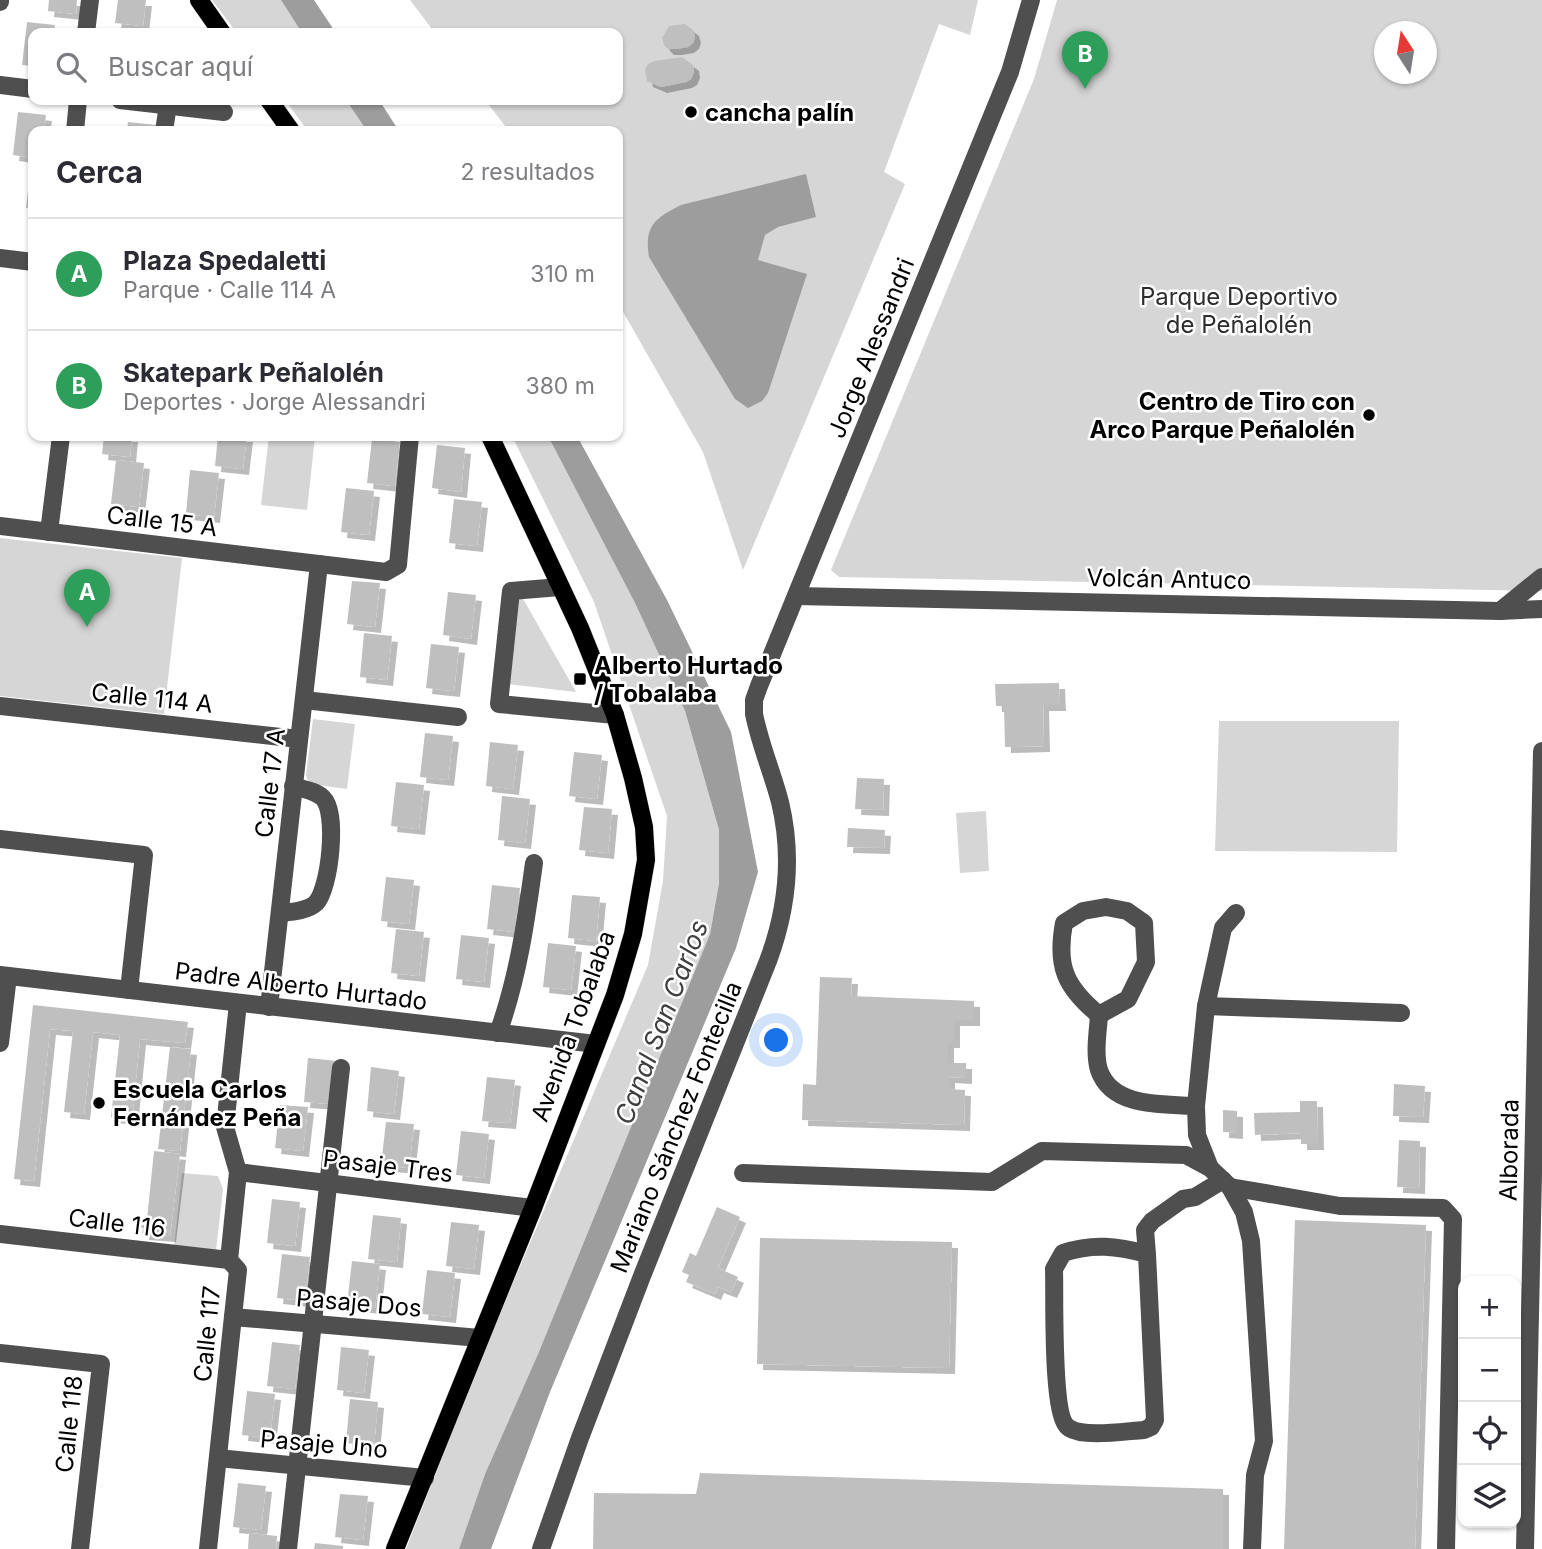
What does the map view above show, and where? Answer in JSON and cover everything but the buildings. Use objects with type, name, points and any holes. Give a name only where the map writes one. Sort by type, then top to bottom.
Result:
[{"type":"main road","points":[[199,0],[219,28]]},
{"type":"main road","points":[[273,105],[287,126]]},
{"type":"main road","name":"Avenida Tobalaba","points":[[395,1549],[533,1208],[615,995],[633,934],[646,860],[644,827],[615,715],[580,628],[492,441]]},
{"type":"street","points":[[87,28],[90,0]]},
{"type":"street","name":"Jorge Alessandri","points":[[754,714],[754,701],[759,686],[1010,72],[1031,0]]},
{"type":"street","points":[[0,85],[28,88]]},
{"type":"street","points":[[75,126],[78,105]]},
{"type":"street","points":[[165,126],[167,105],[224,112]]},
{"type":"street","points":[[0,258],[28,261]]},
{"type":"street","points":[[49,532],[60,441]]},
{"type":"street","name":"Calle 15 A","points":[[0,527],[386,572],[398,565],[410,441]]},
{"type":"street","name":"Calle 17 A","points":[[269,1007],[319,564]]},
{"type":"street","points":[[1500,611],[1542,577]]},
{"type":"street","points":[[560,587],[511,590],[499,704],[615,715]]},
{"type":"street","name":"Volcán Antuco","points":[[796,596],[1500,611],[1542,609]]},
{"type":"street","points":[[304,700],[458,717]]},
{"type":"street","name":"Calle 114 A","points":[[0,706],[299,739]]},
{"type":"street","name":"Mariano Sánchez Fontecilla","points":[[541,1549],[589,1413],[778,930],[787,882],[786,834],[780,802],[754,714]]},
{"type":"street","name":"Alborada","points":[[1525,1549],[1534,1466],[1542,751]]},
{"type":"street","points":[[279,914],[315,905],[323,892],[327,876],[330,809],[323,797],[293,786]]},
{"type":"street","points":[[0,839],[144,855],[129,990]]},
{"type":"street","points":[[498,1033],[510,998],[521,949],[534,863]]},
{"type":"street","points":[[1107,907],[1127,911],[1144,923],[1146,962],[1128,999],[1099,1015],[1081,1000],[1064,975],[1060,946],[1064,923],[1083,911],[1107,907]]},
{"type":"street","points":[[1236,913],[1223,928],[1206,1006],[1196,1106],[1197,1135],[1244,1212],[1251,1241],[1264,1441],[1255,1475],[1252,1549]]},
{"type":"street","points":[[0,1043],[4,976]]},
{"type":"street","name":"Padre Alberto Hurtado","points":[[4,976],[596,1044]]},
{"type":"street","name":"Calle 117","points":[[208,1549],[238,1270],[229,1261],[238,1172],[225,1127],[238,1003]]},
{"type":"street","points":[[1206,1006],[1401,1013]]},
{"type":"street","points":[[1099,1015],[1099,1070],[1112,1090],[1135,1101],[1196,1106]]},
{"type":"street","points":[[288,1549],[341,1068]]},
{"type":"street","points":[[743,1173],[992,1182],[1042,1151],[1186,1155],[1221,1178],[1340,1206],[1443,1208],[1453,1220],[1446,1549]]},
{"type":"street","name":"Pasaje Tres","points":[[238,1172],[533,1208]]},
{"type":"street","points":[[1147,1254],[1116,1246],[1090,1246],[1063,1253],[1054,1269],[1057,1398],[1062,1422],[1070,1429],[1086,1433],[1144,1430],[1151,1427],[1155,1420],[1147,1254],[1145,1230],[1152,1221],[1183,1199],[1195,1197],[1221,1178]]},
{"type":"street","name":"Calle 116","points":[[0,1234],[229,1261]]},
{"type":"street","name":"Pasaje Dos","points":[[233,1317],[480,1338]]},
{"type":"street","name":"Calle 118","points":[[0,1353],[101,1364],[80,1549]]},
{"type":"street","name":"Pasaje Uno","points":[[218,1458],[425,1478]]},
{"type":"green space","points":[[212,0],[281,0],[299,28],[233,28]]},
{"type":"green space","points":[[410,0],[978,0],[970,35],[939,24],[884,172],[905,184],[743,570],[703,452],[623,312],[623,126],[505,126],[489,105],[623,105],[623,28],[431,28]]},
{"type":"green space","name":"Parque Deportivo de Peñalolén","points":[[1057,0],[1542,0],[1542,591],[839,577],[831,570],[1034,79]]},
{"type":"green space","points":[[289,105],[349,105],[364,126],[304,126]]},
{"type":"green space","points":[[268,441],[315,441],[307,510],[261,505]]},
{"type":"green space","points":[[514,441],[551,441],[635,603],[685,711],[719,830],[719,883],[710,934],[538,1354],[485,1474],[459,1549],[406,1549],[485,1349],[648,965],[663,881],[667,816],[594,602]]},
{"type":"green space","points":[[0,538],[182,558],[164,714],[0,696]]},
{"type":"green space","points":[[518,590],[576,692],[508,684]]},
{"type":"green space","points":[[313,719],[355,724],[347,789],[310,784],[306,776]]},
{"type":"green space","points":[[1219,721],[1399,721],[1397,852],[1215,851]]},
{"type":"green space","points":[[986,811],[989,871],[960,873],[956,813]]},
{"type":"green space","points":[[182,1173],[218,1176],[223,1189],[216,1251],[174,1247]]},
{"type":"shaded area","points":[[281,0],[314,0],[333,28],[299,28]]},
{"type":"shaded area","points":[[349,105],[382,105],[396,126],[364,126]]},
{"type":"shaded area","points":[[806,174],[816,217],[778,227],[765,235],[758,260],[807,274],[768,393],[762,401],[748,408],[735,399],[649,257],[648,238],[658,219],[681,205]]},
{"type":"shaded area","points":[[551,441],[580,441],[667,600],[731,732],[758,872],[736,948],[550,1392],[491,1549],[459,1549],[485,1474],[538,1354],[710,934],[719,883],[719,830],[685,711],[635,603]]},
{"type":"place","name":"Skatepark Peñalolén","points":[[1085,89]]},
{"type":"place","name":"cancha palín","points":[[691,112]]},
{"type":"place","name":"Centro de Tiro con Arco Parque Peñalolén","points":[[1369,415]]},
{"type":"place","name":"Plaza Spedaletti","points":[[87,627]]},
{"type":"place","name":"Alberto Hurtado / Tobalaba","points":[[580,679]]},
{"type":"place","name":"Escuela Carlos Fernández Peña","points":[[99,1103]]},
{"type":"water label","name":"Canal San Carlos","points":[[661,1022]]}]
